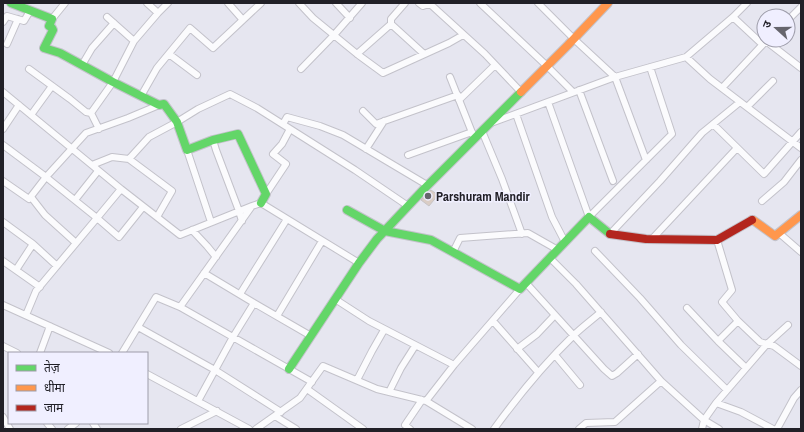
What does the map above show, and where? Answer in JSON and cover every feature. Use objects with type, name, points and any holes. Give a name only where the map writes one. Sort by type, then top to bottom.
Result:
[{"type":"street","points":[[11,3],[52,19]]},
{"type":"street","points":[[65,3],[52,19],[49,26],[53,30],[44,48],[60,53],[141,96],[159,104],[164,104],[177,122],[211,222]]},
{"type":"street","points":[[147,3],[158,13]]},
{"type":"street","points":[[91,113],[113,82],[134,41],[168,3]]},
{"type":"street","points":[[228,3],[243,20]]},
{"type":"street","points":[[141,96],[156,68],[190,28],[213,48],[261,3]]},
{"type":"street","points":[[299,3],[313,18],[334,36],[383,73],[449,43],[463,35]]},
{"type":"street","points":[[336,3],[350,18]]},
{"type":"street","points":[[301,68],[334,36],[362,3]]},
{"type":"street","points":[[357,54],[391,24],[391,19],[405,3]]},
{"type":"street","points":[[419,3],[423,6],[430,3],[521,92]]},
{"type":"street","points":[[480,3],[576,91],[613,181]]},
{"type":"street","points":[[538,3],[615,77],[646,160]]},
{"type":"street","points":[[408,155],[482,131],[548,66],[608,3]]},
{"type":"street","points":[[489,123],[615,77],[686,57],[733,17],[747,3]]},
{"type":"street","points":[[3,22],[7,16],[24,21],[30,10]]},
{"type":"street","points":[[107,17],[134,41]]},
{"type":"street","points":[[733,17],[756,35]]},
{"type":"street","points":[[7,44],[18,19]]},
{"type":"street","points":[[82,65],[92,48],[114,23]]},
{"type":"street","points":[[391,24],[424,54]]},
{"type":"street","points":[[722,88],[759,48]]},
{"type":"street","points":[[773,48],[801,68]]},
{"type":"street","points":[[169,54],[197,75]]},
{"type":"street","points":[[686,57],[722,88],[801,148]]},
{"type":"street","points":[[364,111],[376,124],[458,98],[495,65]]},
{"type":"street","points":[[410,429],[405,425],[424,400],[523,286],[672,134],[650,67]]},
{"type":"street","points":[[28,68],[86,112],[91,113],[99,129]]},
{"type":"street","points":[[450,77],[473,135]]},
{"type":"street","points":[[747,107],[773,81]]},
{"type":"street","points":[[31,115],[52,86]]},
{"type":"street","points":[[3,92],[143,207],[180,235],[261,203],[286,164],[273,154],[282,144],[290,129]]},
{"type":"street","points":[[129,159],[149,137],[198,109],[230,94],[258,108],[408,206]]},
{"type":"street","points":[[548,102],[589,217],[610,234],[646,239],[717,240],[753,220],[777,234],[801,252]]},
{"type":"street","points":[[610,234],[660,181],[702,133],[740,102]]},
{"type":"street","points":[[31,197],[46,177],[86,133],[128,118],[159,104]]},
{"type":"street","points":[[3,129],[19,106]]},
{"type":"street","points":[[516,114],[552,217],[565,242]]},
{"type":"street","points":[[283,124],[287,117],[320,126],[343,135],[427,185]]},
{"type":"street","points":[[366,149],[384,121]]},
{"type":"street","points":[[713,124],[764,174],[801,132]]},
{"type":"street","points":[[482,131],[502,179],[522,234]]},
{"type":"street","points":[[187,150],[213,140],[238,134],[266,194]]},
{"type":"street","points":[[288,369],[359,263],[377,239],[473,135]]},
{"type":"street","points":[[213,140],[242,221]]},
{"type":"street","points":[[3,145],[46,177],[119,237],[143,207]]},
{"type":"street","points":[[652,239],[737,148]]},
{"type":"street","points":[[92,165],[112,157],[129,159],[172,191],[157,217]]},
{"type":"street","points":[[762,201],[784,182],[801,160]]},
{"type":"street","points":[[75,200],[98,170]]},
{"type":"street","points":[[3,181],[29,199],[31,197]]},
{"type":"street","points":[[26,315],[36,291],[121,189]]},
{"type":"street","points":[[31,197],[45,215],[76,243]]},
{"type":"street","points":[[261,203],[359,263]]},
{"type":"street","points":[[180,307],[252,206]]},
{"type":"street","points":[[347,210],[385,231],[431,240],[523,286],[555,315],[612,376],[638,354]]},
{"type":"street","points":[[777,234],[801,215]]},
{"type":"street","points":[[240,294],[287,219]]},
{"type":"street","points":[[3,222],[33,244],[57,266]]},
{"type":"street","points":[[192,230],[216,258]]},
{"type":"street","points":[[454,252],[460,238],[528,233],[558,250]]},
{"type":"street","points":[[717,240],[732,290],[722,302],[738,321],[760,342],[774,346],[801,366]]},
{"type":"street","points":[[277,316],[322,241]]},
{"type":"street","points":[[16,270],[33,244]]},
{"type":"street","points":[[595,251],[640,298],[681,345],[727,390]]},
{"type":"street","points":[[550,258],[576,284],[661,381],[704,420],[719,429]]},
{"type":"street","points":[[3,261],[40,287]]},
{"type":"street","points":[[204,273],[311,336]]},
{"type":"street","points":[[123,352],[156,297],[180,307],[312,382]]},
{"type":"street","points":[[335,299],[369,322],[454,365]]},
{"type":"street","points":[[198,401],[233,337],[254,303]]},
{"type":"street","points":[[3,305],[107,352]]},
{"type":"street","points":[[687,308],[746,368]]},
{"type":"street","points":[[494,429],[511,405],[538,372],[573,336],[601,312]]},
{"type":"street","points":[[518,349],[537,334],[555,315]]},
{"type":"street","points":[[493,321],[538,372]]},
{"type":"street","points":[[718,341],[738,321]]},
{"type":"street","points":[[702,429],[704,420],[727,390],[767,344],[788,325]]},
{"type":"street","points":[[40,352],[50,326]]},
{"type":"street","points":[[138,327],[215,370],[282,412]]},
{"type":"street","points":[[357,380],[384,330]]},
{"type":"street","points":[[3,346],[15,352]]},
{"type":"street","points":[[389,392],[401,368],[415,346]]},
{"type":"street","points":[[555,355],[580,385]]},
{"type":"street","points":[[256,429],[300,398],[323,366],[377,389],[424,400],[472,429]]},
{"type":"street","points":[[148,375],[249,429]]},
{"type":"street","points":[[579,429],[586,423],[615,422],[661,381]]},
{"type":"street","points":[[307,389],[363,429]]},
{"type":"street","points":[[777,429],[794,398],[801,390]]},
{"type":"street","points":[[719,404],[741,412],[773,429]]},
{"type":"street","points":[[181,429],[217,411]]},
{"type":"street","points":[[275,416],[296,429]]},
{"type":"street","points":[[3,417],[10,429]]},
{"type":"building","name":"Parshuram Mandir","points":[[431,190],[438,195],[429,206],[421,200]]},
{"type":"traffic: fast","points":[[11,3],[52,19],[49,26],[53,30],[44,48],[60,53],[159,105],[164,104],[177,122],[187,150],[213,140],[238,134],[266,194],[261,203]]},
{"type":"traffic: fast","points":[[289,369],[359,263],[377,239],[425,188],[521,92]]},
{"type":"traffic: fast","points":[[347,210],[385,231],[431,240],[520,289],[589,217],[610,234]]},
{"type":"traffic: slow","points":[[521,92],[608,3]]},
{"type":"traffic: slow","points":[[752,220],[775,236],[801,215]]},
{"type":"traffic: jam","points":[[610,234],[646,239],[717,240],[752,220]]},
{"type":"place","name":"Parshuram Mandir","points":[[428,196]]}]
